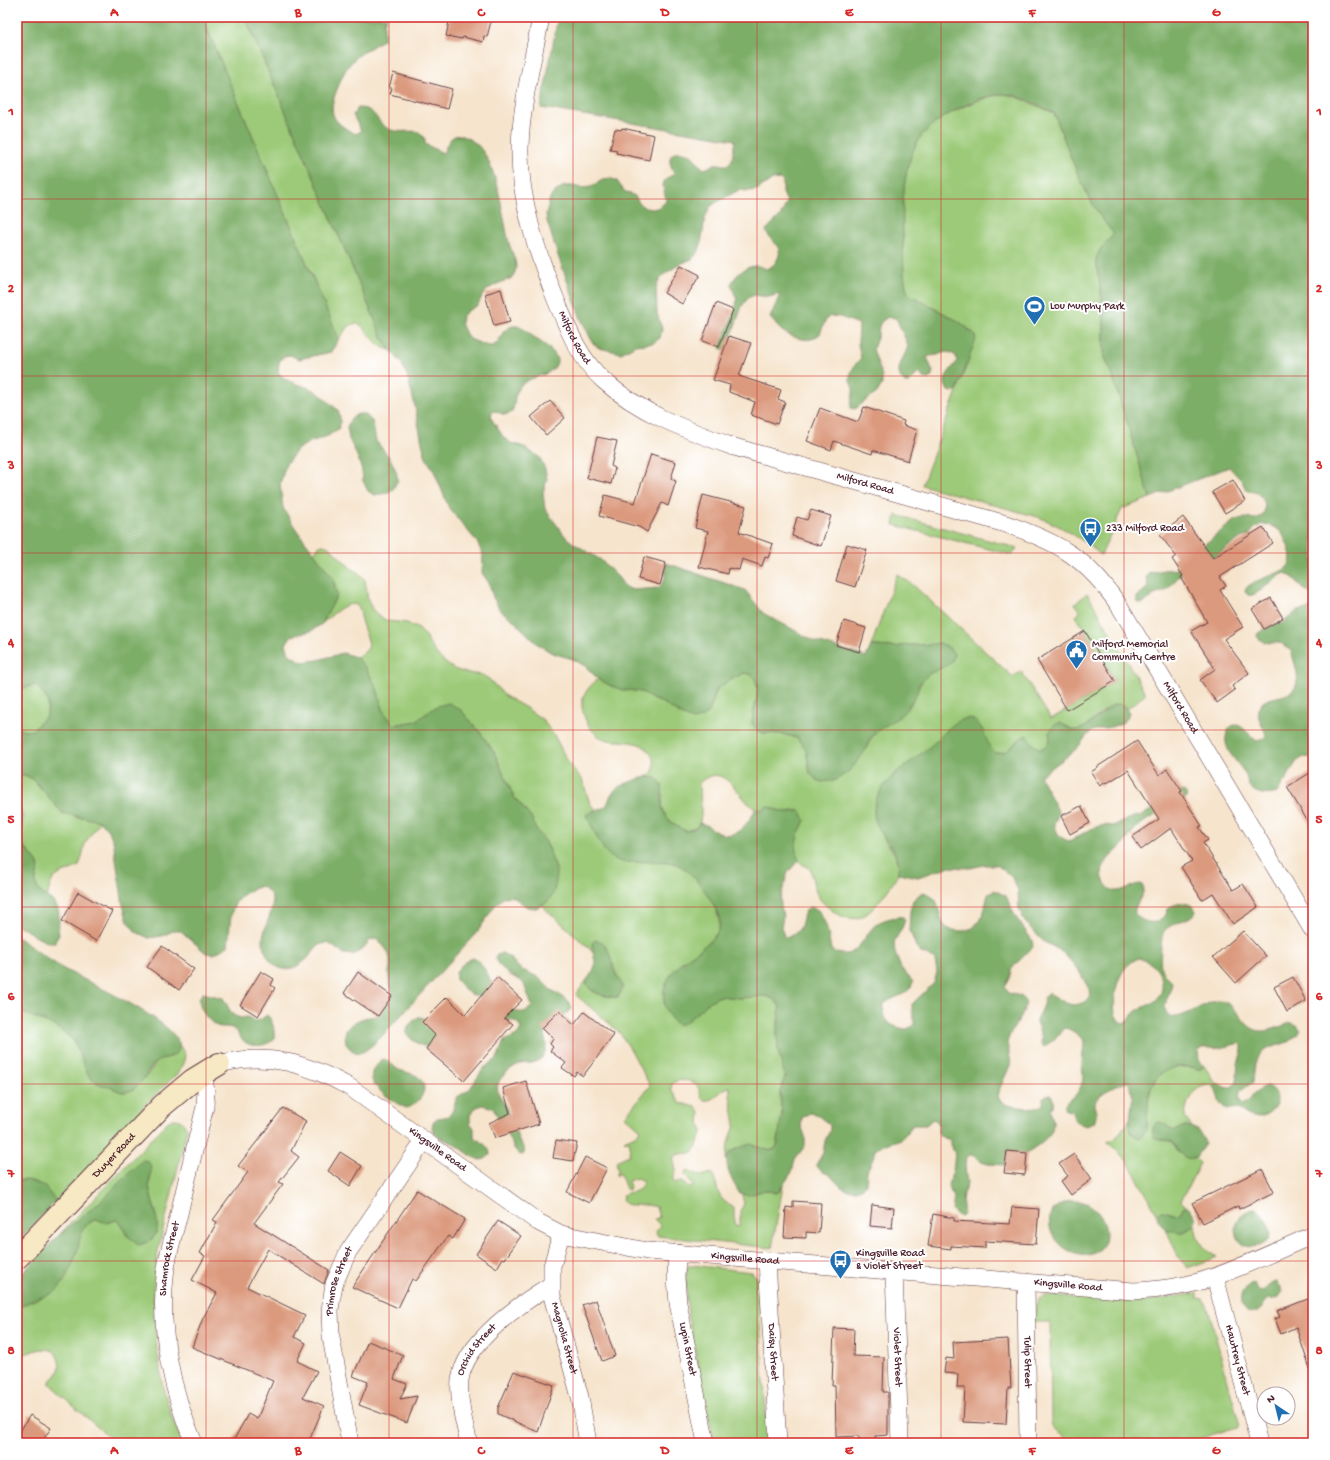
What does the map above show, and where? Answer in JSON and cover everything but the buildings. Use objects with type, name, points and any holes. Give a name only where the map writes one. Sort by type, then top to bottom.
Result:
[{"type":"street","name":"Milford Road","points":[[541,17],[521,126],[520,150],[523,186],[532,230],[550,286],[577,349],[590,367],[612,388],[644,410],[688,430],[731,446],[1006,524],[1042,537],[1073,554],[1099,578],[1120,606],[1313,931]]},
{"type":"street","name":"Kingsville Road","points":[[211,1069],[235,1060],[260,1058],[282,1061],[319,1072],[351,1088],[538,1222],[561,1234],[647,1251],[1140,1290],[1177,1286],[1215,1277],[1313,1235]]},
{"type":"street","name":"Dwyer Road","points":[[17,1258],[162,1106],[174,1095],[211,1069]]},
{"type":"street","name":"Shamrock Street","points":[[194,1443],[179,1404],[168,1355],[165,1331],[164,1290],[167,1263],[205,1107],[206,1091],[211,1069]]},
{"type":"street","name":"Primrose Street","points":[[350,1443],[331,1337],[330,1310],[334,1284],[348,1252],[424,1141]]},
{"type":"street","name":"Magnolia Street","points":[[561,1234],[552,1266],[551,1285],[555,1310],[580,1397],[588,1443]]},
{"type":"street","name":"Lupin Street","points":[[677,1253],[676,1278],[678,1303],[706,1443]]},
{"type":"street","name":"Daisy Street","points":[[767,1260],[778,1443]]},
{"type":"street","name":"Violet Street","points":[[894,1271],[900,1443]]},
{"type":"street","name":"Hawtrey Street","points":[[1215,1277],[1260,1443]]},
{"type":"street","name":"Tulip Street","points":[[1026,1282],[1028,1443]]},
{"type":"street","name":"Orchid Street","points":[[469,1443],[460,1391],[460,1379],[468,1356],[513,1310],[551,1285]]},
{"type":"green space","points":[[17,17],[202,17],[339,339],[331,352],[299,359],[290,355],[284,356],[279,362],[278,372],[282,376],[289,381],[315,391],[322,396],[338,410],[341,422],[338,429],[328,436],[310,442],[298,449],[286,464],[280,484],[283,508],[296,529],[333,578],[337,595],[322,624],[311,631],[291,636],[286,644],[289,654],[302,662],[318,660],[343,653],[356,657],[365,667],[376,686],[384,712],[394,725],[416,721],[437,706],[449,703],[461,710],[480,732],[494,752],[514,797],[533,820],[535,828],[546,842],[556,869],[556,882],[553,895],[547,902],[536,908],[527,907],[512,896],[504,897],[496,904],[478,931],[384,1034],[365,1051],[358,1053],[354,1052],[346,1044],[345,1034],[347,1029],[358,1020],[378,1016],[392,998],[389,977],[390,957],[385,947],[376,939],[370,940],[363,949],[353,955],[344,954],[328,943],[319,945],[301,964],[290,969],[279,968],[270,960],[264,947],[264,934],[271,912],[272,898],[268,891],[261,886],[242,896],[236,902],[231,916],[228,946],[214,954],[206,953],[181,931],[173,931],[162,936],[149,938],[136,932],[128,922],[123,905],[113,840],[109,832],[100,821],[62,813],[33,779],[25,775],[20,775],[17,777],[17,728],[24,731],[33,730],[47,715],[48,701],[35,685],[23,688],[17,693]]},
{"type":"green space","points":[[202,17],[245,17],[383,339],[390,350],[382,347],[362,326],[357,324],[346,329],[339,339]]},
{"type":"green space","points":[[245,17],[387,17],[384,23],[384,39],[358,56],[343,74],[335,96],[332,110],[336,121],[356,134],[361,131],[353,115],[358,108],[365,109],[373,113],[382,124],[391,130],[419,132],[425,139],[425,144],[443,153],[451,138],[458,135],[467,138],[477,145],[485,155],[497,184],[509,243],[516,268],[512,278],[488,289],[482,296],[478,305],[467,311],[462,317],[461,323],[467,336],[472,340],[488,346],[493,346],[497,343],[504,331],[512,326],[520,326],[549,348],[556,357],[557,362],[555,367],[549,372],[527,381],[519,388],[512,412],[502,414],[496,411],[492,412],[491,418],[504,438],[511,443],[524,447],[540,458],[545,469],[547,479],[543,493],[545,509],[565,536],[573,543],[601,560],[618,577],[625,587],[633,590],[658,588],[661,586],[666,573],[666,563],[745,590],[763,613],[814,641],[866,657],[871,646],[896,647],[939,643],[947,646],[954,654],[951,663],[929,674],[919,684],[917,693],[907,709],[899,717],[877,731],[870,739],[865,751],[848,772],[834,781],[820,782],[810,774],[806,750],[797,738],[783,734],[763,733],[758,731],[752,724],[757,698],[757,685],[751,674],[744,673],[717,689],[709,712],[704,717],[693,720],[683,716],[663,703],[652,699],[644,693],[623,690],[611,686],[598,679],[585,666],[573,659],[552,653],[536,643],[512,619],[500,610],[493,597],[489,583],[482,573],[483,555],[477,542],[449,508],[434,471],[426,458],[407,375],[401,362],[390,350],[383,339]]},
{"type":"green space","points":[[558,17],[1313,17],[1313,596],[1301,587],[1295,579],[1286,573],[1275,579],[1257,593],[1247,595],[1245,590],[1249,586],[1257,581],[1282,571],[1290,562],[1291,556],[1283,535],[1274,527],[1262,524],[1255,528],[1249,535],[1241,538],[1218,554],[1179,576],[1167,590],[1154,595],[1144,603],[1139,604],[1137,601],[1137,597],[1148,587],[1146,577],[1149,573],[1179,569],[1200,552],[1205,544],[1235,520],[1243,518],[1256,519],[1262,516],[1264,513],[1265,504],[1257,493],[1246,490],[1242,481],[1229,467],[1150,498],[1112,374],[1104,355],[1104,312],[1096,260],[1101,249],[1114,234],[1094,207],[1086,192],[1054,113],[1023,98],[1003,94],[993,95],[968,104],[942,119],[931,127],[916,144],[911,155],[905,179],[903,216],[904,274],[908,294],[958,321],[975,335],[976,339],[957,390],[953,392],[948,391],[945,382],[947,375],[957,361],[956,356],[948,352],[927,357],[933,372],[931,377],[928,379],[923,378],[920,373],[918,373],[909,383],[905,383],[899,374],[899,369],[908,345],[896,318],[888,317],[882,321],[879,326],[878,335],[873,349],[882,376],[882,384],[877,393],[855,409],[851,408],[853,388],[850,378],[855,365],[861,358],[858,344],[859,324],[840,317],[830,316],[825,322],[820,334],[813,339],[800,339],[792,336],[781,330],[770,318],[780,294],[769,297],[754,295],[748,298],[742,306],[728,345],[724,349],[721,349],[720,347],[735,310],[737,300],[731,284],[740,272],[747,268],[759,266],[767,269],[774,265],[778,258],[779,250],[767,234],[766,230],[781,215],[787,202],[783,193],[783,182],[780,179],[771,180],[757,190],[739,190],[710,207],[705,218],[698,253],[692,259],[680,264],[666,273],[660,279],[656,287],[657,313],[662,329],[660,338],[653,343],[636,345],[621,353],[599,348],[593,343],[581,319],[557,253],[546,214],[550,198],[564,186],[574,186],[580,188],[591,187],[604,179],[610,178],[617,181],[624,191],[635,196],[639,203],[645,208],[653,209],[660,207],[666,201],[663,188],[664,182],[674,174],[670,161],[673,154],[676,152],[682,152],[688,154],[693,157],[704,169],[714,164],[728,165],[732,160],[735,140],[541,108]]},
{"type":"green space","name":"Lou Murphy Park","points":[[1004,94],[1017,97],[1054,113],[1079,177],[1095,207],[1115,234],[1100,249],[1096,260],[1104,312],[1104,355],[1112,374],[1150,498],[1122,509],[1101,555],[1071,533],[1038,517],[922,485],[969,359],[974,333],[958,321],[908,294],[904,273],[903,195],[905,181],[912,154],[917,142],[925,131],[939,120],[961,108],[991,96]]},
{"type":"green space","points":[[358,414],[365,414],[372,421],[376,441],[390,458],[396,471],[398,480],[393,489],[387,493],[374,495],[368,491],[363,481],[362,471],[349,439],[347,427],[351,418]]},
{"type":"green space","points":[[896,515],[1017,548],[1012,555],[894,525]]},
{"type":"green space","points":[[323,545],[329,547],[365,580],[368,600],[372,609],[377,614],[387,621],[407,623],[419,629],[426,637],[434,651],[444,662],[454,669],[466,673],[482,675],[489,679],[505,696],[543,720],[555,737],[569,764],[582,779],[590,804],[596,809],[586,815],[592,826],[622,862],[673,862],[689,871],[696,878],[709,896],[714,906],[719,924],[718,931],[711,940],[680,963],[694,1015],[710,1001],[720,996],[740,998],[765,996],[774,999],[780,1007],[777,1044],[785,1075],[780,1093],[782,1117],[776,1147],[772,1150],[746,1147],[739,1148],[732,1152],[726,1160],[728,1145],[735,1125],[730,1087],[726,1088],[710,1100],[702,1099],[699,1088],[693,1082],[681,1080],[674,1082],[671,1089],[680,1103],[696,1107],[700,1113],[699,1124],[702,1129],[702,1133],[696,1148],[691,1153],[679,1154],[673,1158],[676,1170],[673,1181],[675,1183],[679,1181],[690,1188],[694,1185],[685,1175],[685,1172],[688,1170],[701,1176],[712,1173],[721,1197],[734,1207],[736,1226],[739,1225],[740,1211],[744,1204],[742,1195],[765,1190],[776,1193],[780,1191],[783,1186],[772,1248],[657,1236],[656,1230],[660,1227],[654,1219],[659,1218],[656,1207],[648,1205],[625,1204],[622,1200],[623,1195],[638,1190],[643,1181],[637,1178],[628,1181],[630,1188],[629,1190],[626,1189],[620,1173],[616,1176],[618,1170],[616,1161],[629,1155],[630,1142],[624,1140],[635,1135],[641,1130],[625,1116],[650,1086],[631,1050],[619,1032],[576,995],[586,981],[589,988],[599,994],[618,997],[621,989],[613,964],[592,948],[595,955],[541,905],[547,902],[556,869],[546,842],[535,828],[533,820],[514,797],[494,752],[437,706],[416,721],[394,725],[384,712],[376,686],[365,667],[356,657],[366,650],[369,644],[361,620],[360,610],[357,605],[346,605],[335,612],[322,624],[337,595],[333,578],[314,553],[318,547]]},
{"type":"green space","points":[[897,574],[912,584],[1013,677],[1021,671],[1051,719],[1115,681],[1104,662],[1106,660],[1099,649],[1097,650],[1076,616],[1080,612],[1075,604],[1087,593],[1146,694],[1127,709],[1123,705],[1105,710],[1085,727],[1079,730],[1073,730],[1065,725],[1049,733],[1049,743],[1041,749],[1036,747],[1026,736],[1021,738],[1005,752],[995,753],[989,747],[929,748],[893,775],[876,799],[880,825],[886,842],[897,858],[899,868],[898,873],[891,886],[871,911],[854,919],[841,916],[821,900],[815,890],[811,870],[798,860],[795,845],[805,820],[798,810],[784,812],[774,808],[761,809],[753,807],[729,782],[723,777],[716,775],[708,777],[699,783],[701,814],[698,825],[693,829],[686,831],[677,828],[666,816],[662,806],[663,795],[656,778],[646,777],[652,773],[654,767],[652,756],[647,749],[637,743],[608,740],[598,736],[587,723],[583,712],[582,703],[586,692],[598,679],[623,690],[644,693],[652,699],[672,708],[683,716],[709,712],[717,689],[744,673],[751,674],[757,685],[757,698],[752,724],[763,733],[783,734],[797,738],[806,750],[810,774],[865,751],[876,732],[908,708],[919,686],[925,678],[942,666],[951,663],[954,654],[947,646],[939,643],[896,647],[871,646]]},
{"type":"green space","points":[[1313,605],[1313,758],[1304,757],[1297,761],[1277,793],[1258,793],[1249,786],[1245,774],[1227,748],[1226,737],[1229,729],[1235,725],[1238,725],[1244,729],[1257,741],[1266,736],[1258,715],[1258,709],[1266,700],[1290,693],[1297,682],[1297,675],[1290,649],[1281,644],[1261,641],[1257,636],[1258,633],[1271,626],[1283,623],[1297,611],[1310,609]]},
{"type":"green space","points":[[35,685],[48,701],[47,715],[33,730],[24,731],[17,728],[17,693],[23,688]]},
{"type":"green space","points":[[1113,705],[1123,705],[1129,712],[1124,721],[1114,726],[1093,731],[1072,753],[1040,776],[1059,813],[1054,824],[1057,833],[1069,841],[1095,827],[1105,825],[1113,826],[1133,817],[1141,816],[1181,792],[1183,791],[1186,793],[1187,798],[1183,801],[1155,815],[1136,828],[1105,863],[1102,875],[1107,886],[1111,890],[1115,891],[1141,884],[1144,888],[1135,908],[1135,912],[1139,918],[1145,921],[1157,922],[1166,915],[1168,908],[1182,903],[1189,904],[1195,909],[1196,912],[1194,915],[1167,928],[1164,931],[1162,938],[1161,968],[1164,974],[1172,982],[1165,1005],[1165,1009],[1170,1016],[1175,1017],[1187,1014],[1207,1004],[1219,1001],[1225,1002],[1236,1010],[1245,1022],[1255,1030],[1266,1031],[1292,1023],[1297,1025],[1300,1030],[1296,1036],[1288,1042],[1262,1052],[1255,1063],[1253,1082],[1240,1091],[1239,1099],[1242,1104],[1244,1104],[1256,1091],[1263,1087],[1268,1086],[1273,1090],[1276,1094],[1276,1104],[1269,1113],[1264,1115],[1253,1117],[1238,1108],[1229,1109],[1224,1107],[1215,1090],[1216,1085],[1219,1084],[1228,1088],[1233,1086],[1236,1082],[1238,1064],[1242,1051],[1242,1046],[1239,1043],[1220,1048],[1203,1048],[1198,1052],[1199,1060],[1204,1066],[1201,1069],[1177,1067],[1160,1075],[1152,1085],[1149,1093],[1147,1126],[1140,1138],[1134,1135],[1131,1130],[1130,1122],[1132,1096],[1131,1088],[1128,1082],[1103,1093],[1096,1100],[1096,1115],[1094,1123],[1086,1126],[1079,1123],[1075,1120],[1072,1112],[1064,1109],[1065,1104],[1075,1095],[1082,1084],[1084,1041],[1075,1033],[1065,1028],[1057,1037],[1044,1047],[1041,1044],[1042,1038],[1036,1021],[1043,1005],[1044,997],[1049,993],[1074,1005],[1084,1002],[1090,998],[1089,989],[1079,971],[1062,951],[1044,942],[1025,922],[1019,909],[1018,890],[1011,876],[997,865],[984,865],[970,868],[948,867],[918,877],[898,873],[898,862],[896,855],[877,826],[874,812],[876,802],[886,783],[932,745],[959,720],[970,718],[975,721],[982,729],[988,744],[995,753],[1005,752],[1026,735],[1036,747],[1041,749],[1049,743],[1049,733],[1054,725],[1060,723],[1068,728],[1078,730],[1088,725]],"holes":[[[1139,958],[1150,963],[1158,971],[1162,982],[1161,992],[1155,1001],[1136,1011],[1125,1023],[1121,1022],[1115,1014],[1114,1003],[1116,990],[1124,969]]]},
{"type":"green space","points":[[20,775],[25,775],[33,779],[50,798],[76,817],[85,817],[100,821],[85,843],[79,866],[54,878],[50,885],[47,898],[38,891],[35,882],[39,867],[37,862],[23,845],[21,836],[22,815],[17,803],[17,777]]},
{"type":"green space","points":[[646,777],[656,778],[662,784],[663,811],[671,822],[686,831],[696,828],[700,823],[707,825],[717,832],[730,835],[745,825],[756,808],[761,810],[767,806],[784,812],[801,811],[805,820],[798,835],[796,845],[799,860],[788,872],[780,899],[783,917],[781,927],[784,936],[786,938],[800,928],[805,911],[810,907],[818,910],[824,920],[831,950],[839,954],[846,954],[857,948],[874,926],[880,922],[896,917],[903,917],[905,920],[903,926],[894,942],[895,953],[901,968],[913,982],[908,991],[888,1001],[884,1004],[883,1009],[884,1016],[887,1021],[897,1027],[906,1029],[910,1028],[914,1024],[912,1004],[934,983],[937,972],[935,960],[926,954],[920,953],[916,948],[909,931],[910,911],[913,900],[924,892],[928,894],[936,900],[945,927],[951,930],[963,931],[973,928],[983,916],[988,894],[994,890],[1006,896],[1015,916],[1032,940],[1033,947],[1011,970],[1010,978],[1005,986],[1008,993],[1021,996],[1026,1003],[1023,1013],[1010,1034],[1007,1043],[1011,1063],[1000,1088],[998,1097],[1008,1105],[1037,1107],[1041,1106],[1043,1103],[1043,1098],[1046,1095],[1050,1095],[1053,1101],[1050,1110],[1053,1128],[1044,1141],[1026,1153],[1007,1151],[1005,1165],[981,1162],[974,1155],[967,1157],[965,1160],[965,1166],[967,1184],[963,1194],[962,1216],[959,1217],[952,1210],[954,1198],[948,1186],[953,1172],[955,1153],[950,1145],[950,1140],[940,1136],[938,1131],[939,1125],[937,1121],[933,1119],[926,1125],[913,1125],[901,1139],[875,1149],[873,1159],[867,1171],[866,1184],[862,1188],[848,1190],[841,1187],[830,1175],[821,1171],[817,1166],[817,1163],[823,1153],[825,1141],[830,1130],[830,1125],[816,1114],[810,1113],[802,1117],[801,1126],[805,1136],[805,1146],[795,1159],[792,1172],[779,1191],[776,1193],[765,1190],[749,1195],[740,1194],[729,1174],[727,1163],[730,1153],[736,1149],[751,1144],[770,1151],[775,1149],[778,1143],[782,1115],[780,1092],[785,1077],[778,1050],[777,1034],[780,1006],[774,999],[765,996],[740,998],[720,996],[710,1001],[686,1022],[678,1025],[667,1013],[664,1003],[665,988],[670,975],[679,965],[710,941],[717,932],[720,919],[706,893],[689,872],[676,864],[668,862],[631,862],[616,860],[609,855],[601,845],[586,815],[606,806],[612,793],[619,787]]},
{"type":"green space","points":[[17,803],[22,812],[22,842],[38,865],[36,880],[37,887],[41,893],[56,905],[59,912],[59,935],[54,943],[44,941],[17,925]]},
{"type":"green space","points":[[17,937],[62,968],[129,1003],[165,1026],[176,1037],[179,1047],[176,1054],[156,1062],[137,1086],[128,1091],[123,1092],[93,1081],[87,1073],[77,1046],[67,1034],[39,1019],[17,1011]]},
{"type":"green space","points":[[595,940],[600,941],[609,952],[614,971],[622,985],[622,990],[618,997],[607,996],[595,992],[589,988],[586,981],[591,975],[595,966],[592,943]]},
{"type":"green space","points":[[502,953],[509,957],[520,969],[538,977],[550,989],[563,997],[570,1003],[572,1009],[549,1024],[547,1027],[545,1036],[546,1049],[542,1057],[538,1061],[520,1064],[509,1070],[499,1081],[497,1087],[500,1097],[506,1107],[508,1119],[515,1128],[519,1141],[524,1148],[524,1154],[521,1155],[514,1148],[493,1108],[483,1105],[472,1111],[470,1116],[470,1123],[474,1128],[474,1137],[485,1144],[490,1152],[490,1155],[485,1159],[480,1160],[473,1157],[455,1144],[440,1138],[432,1127],[436,1119],[448,1116],[452,1112],[457,1097],[469,1090],[484,1068],[497,1059],[504,1041],[514,1036],[520,1030],[521,1027],[516,1022],[499,1018],[507,1007],[517,1012],[523,1012],[532,1006],[524,984],[520,980],[508,974],[498,964],[495,958],[497,955]]},
{"type":"green space","points":[[473,958],[482,965],[492,985],[486,993],[479,996],[472,995],[456,980],[456,973],[460,966]]},
{"type":"green space","points":[[203,993],[223,998],[235,1016],[241,1018],[247,1017],[256,1021],[267,1015],[273,1026],[274,1039],[264,1045],[256,1046],[243,1041],[232,1028],[219,1027],[213,1024],[202,1011],[200,1006],[199,1001]]},
{"type":"green space","points":[[17,1011],[55,1025],[74,1041],[81,1056],[111,1087],[123,1092],[144,1078],[157,1062],[171,1057],[179,1043],[185,1055],[184,1061],[178,1073],[152,1098],[56,1201],[40,1184],[24,1180],[17,1181]]},
{"type":"green space","points":[[418,1017],[425,1018],[430,1023],[436,1034],[434,1043],[429,1046],[418,1044],[406,1033],[409,1025]]},
{"type":"green space","points":[[384,1059],[399,1070],[417,1076],[421,1080],[424,1085],[424,1090],[420,1099],[416,1103],[406,1108],[388,1097],[375,1086],[372,1078],[372,1072],[380,1061]]},
{"type":"green space","points":[[1204,1066],[1215,1082],[1219,1084],[1216,1085],[1215,1088],[1210,1085],[1199,1088],[1191,1096],[1187,1106],[1185,1118],[1192,1127],[1185,1126],[1174,1131],[1169,1129],[1166,1125],[1161,1140],[1172,1141],[1179,1153],[1195,1158],[1200,1163],[1181,1201],[1186,1206],[1183,1207],[1181,1212],[1177,1215],[1162,1211],[1157,1213],[1128,1162],[1107,1141],[1115,1139],[1130,1119],[1131,1133],[1147,1126],[1147,1112],[1151,1088],[1156,1079],[1163,1073],[1172,1068],[1185,1067],[1201,1069]]},
{"type":"green space","points":[[173,1119],[182,1121],[187,1129],[158,1251],[153,1290],[157,1349],[163,1387],[172,1418],[182,1443],[116,1443],[50,1384],[50,1381],[57,1374],[60,1367],[57,1355],[54,1351],[49,1349],[39,1349],[17,1356],[17,1307],[54,1292],[77,1251],[79,1235],[85,1226],[96,1219],[103,1221],[116,1220],[120,1222],[127,1236],[143,1244],[152,1239],[156,1233],[156,1211],[152,1201],[149,1185],[151,1176],[135,1167],[100,1202],[56,1238],[167,1122]]},
{"type":"green space","points":[[1161,1122],[1174,1131],[1187,1126],[1194,1128],[1200,1133],[1205,1144],[1195,1158],[1186,1158],[1183,1156],[1172,1141],[1155,1139],[1153,1129],[1156,1123]]},
{"type":"green space","points":[[143,1160],[148,1161],[151,1168],[149,1185],[157,1221],[155,1236],[149,1242],[138,1245],[127,1235],[120,1222],[116,1220],[107,1223],[96,1219],[90,1222],[86,1225],[82,1232],[74,1261],[59,1288],[49,1295],[17,1307],[17,1279],[56,1238],[100,1202]]},
{"type":"green space","points":[[27,1180],[43,1185],[56,1201],[17,1242],[17,1181]]},
{"type":"green space","points":[[1070,1201],[1082,1202],[1091,1206],[1101,1216],[1104,1223],[1106,1237],[1104,1243],[1100,1249],[1090,1255],[1080,1255],[1069,1251],[1060,1244],[1053,1234],[1050,1224],[1051,1214],[1059,1205]]},
{"type":"green space","points":[[1186,1206],[1192,1211],[1196,1220],[1186,1231],[1178,1232],[1169,1230],[1162,1225],[1157,1217],[1157,1213],[1162,1211],[1177,1215],[1181,1212],[1183,1207]]},
{"type":"green space","points":[[1255,1209],[1266,1220],[1270,1229],[1270,1234],[1265,1242],[1254,1246],[1246,1246],[1240,1241],[1236,1226],[1239,1218],[1245,1212]]},
{"type":"green space","points":[[1195,1224],[1199,1240],[1205,1248],[1218,1257],[1187,1268],[1178,1256],[1166,1229],[1182,1232],[1188,1230]]},
{"type":"green space","points":[[692,1265],[751,1272],[757,1277],[768,1443],[714,1443],[688,1317],[685,1272],[687,1267]]},
{"type":"green space","points":[[1276,1282],[1282,1290],[1279,1297],[1276,1299],[1269,1299],[1261,1309],[1251,1313],[1245,1308],[1242,1303],[1242,1295],[1250,1283],[1253,1283],[1262,1291],[1272,1283]]},
{"type":"green space","points":[[1197,1293],[1197,1298],[1203,1299],[1207,1305],[1240,1426],[1185,1443],[1073,1443],[1053,1429],[1051,1423],[1050,1322],[1035,1322],[1036,1305],[1039,1299],[1046,1296],[1133,1301],[1156,1300]]},
{"type":"place","name":"Lou Murphy Park","points":[[1035,326]]},
{"type":"place","name":"233 Milford Road","points":[[1090,548]]},
{"type":"place","name":"Milford Memorial Community Centre","points":[[1076,670]]},
{"type":"place","name":"Kingsville Road & Violet Street","points":[[840,1280]]}]
